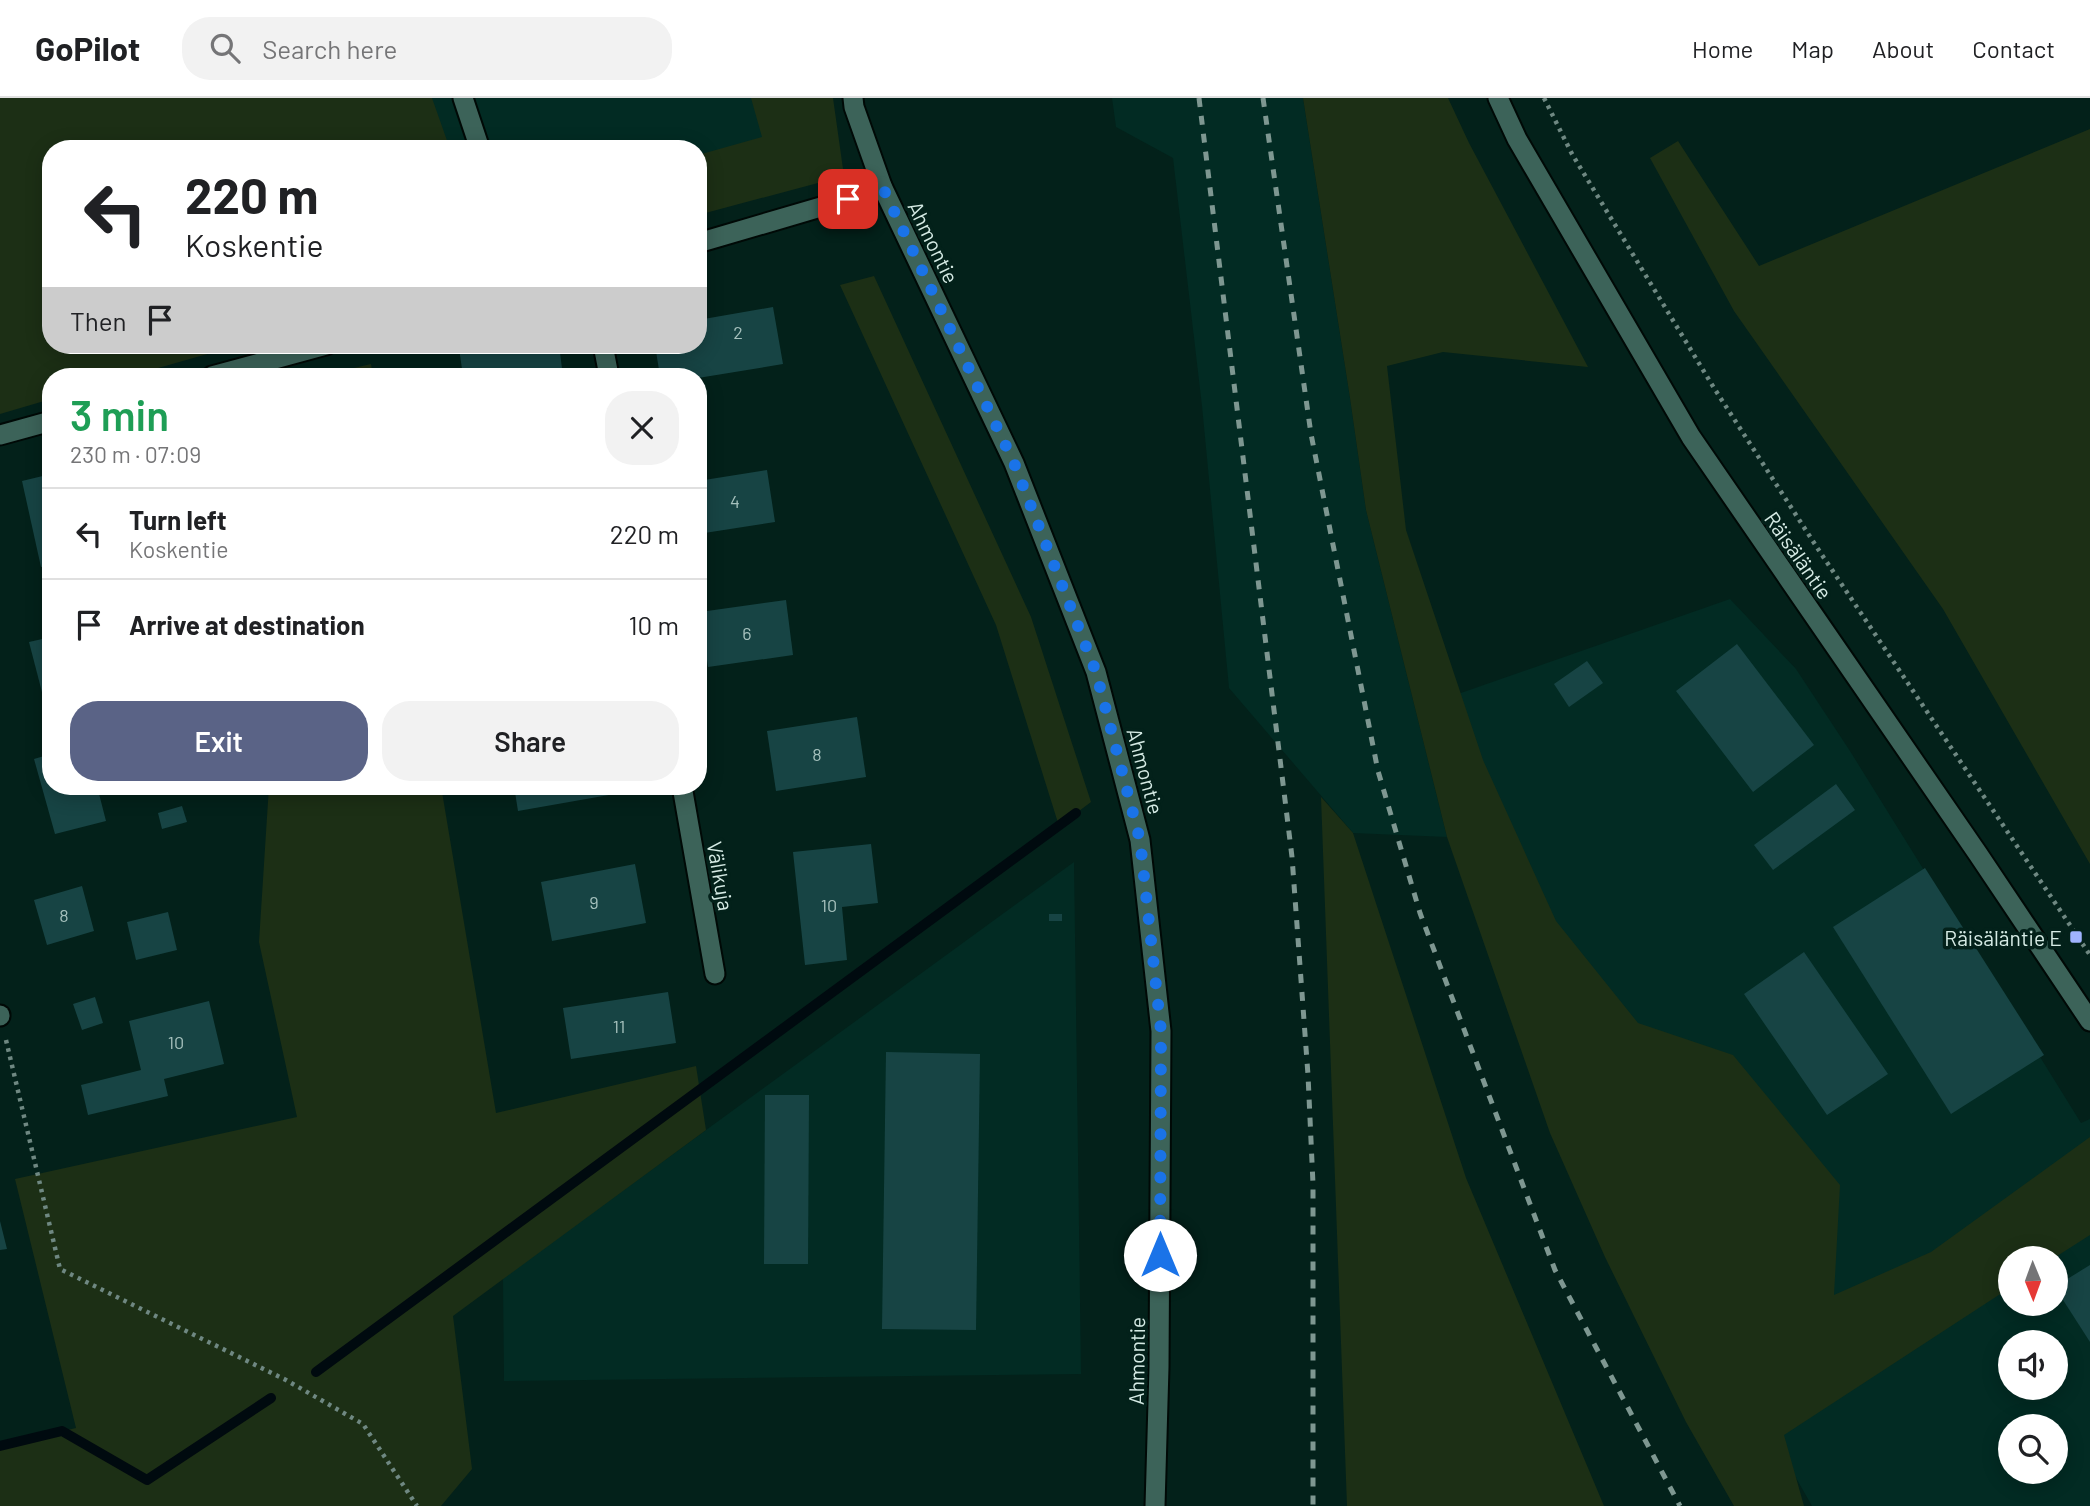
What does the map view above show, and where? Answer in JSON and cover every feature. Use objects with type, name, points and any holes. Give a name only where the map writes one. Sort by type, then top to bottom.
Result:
[{"type":"street","points":[[463,98],[477,140]]},
{"type":"street","name":"Ahmontie","points":[[853,98],[882,186],[1014,463],[1096,672],[1140,840],[1161,1031],[1159,1367],[1155,1506]]},
{"type":"street","name":"Räisäläntie","points":[[1498,98],[1517,139],[1691,437],[2090,1021]]},
{"type":"street","points":[[707,240],[848,199],[882,186]]},
{"type":"street","points":[[241,368],[293,354]]},
{"type":"street","points":[[0,435],[42,423]]},
{"type":"street","name":"Välikuja","points":[[684,795],[715,974]]},
{"type":"path","points":[[1544,98],[1572,154],[1721,400],[2090,955]]},
{"type":"path","points":[[0,1015],[60,1269],[286,1380],[363,1424],[416,1506]]},
{"type":"shaded area","points":[[0,98],[832,98],[707,193],[707,140],[42,140],[42,327]]},
{"type":"shaded area","points":[[0,98],[432,98],[447,140],[42,140],[42,354],[207,354],[158,368],[42,368],[42,402],[0,414]]},
{"type":"shaded area","points":[[751,98],[833,98],[844,176],[707,213],[707,152],[762,137]]},
{"type":"shaded area","points":[[1112,98],[1303,98],[1366,510],[1447,837],[1353,833],[1229,688],[1202,406],[1173,158],[1116,127]]},
{"type":"shaded area","points":[[1303,98],[1448,98],[1469,143],[1588,367],[1443,352],[1387,366],[1406,530],[1483,760],[1556,921],[1638,1023],[1733,1055],[1840,1185],[1834,1295],[1931,1252],[2090,1137],[2090,1235],[2068,1249],[2068,1246],[1998,1246],[1998,1295],[1784,1435],[1804,1506],[1734,1506],[1686,1422],[1605,1257],[1550,1133],[1447,837],[1366,510]]},
{"type":"shaded area","points":[[2090,129],[2090,864],[1943,609],[1734,311],[1650,158],[1678,141],[1759,266]]},
{"type":"shaded area","points":[[874,276],[1031,617],[1091,802],[1059,826],[996,625],[840,285]]},
{"type":"shaded area","points":[[47,354],[51,354],[50,368]]},
{"type":"shaded area","points":[[371,364],[372,368],[354,368]]},
{"type":"shaded area","points":[[1730,599],[1796,669],[1850,751],[2081,1123],[2090,1119],[2090,1506],[1812,1506],[1539,971],[1458,694]]},
{"type":"shaded area","points":[[268,795],[443,795],[496,1113],[696,1066],[706,1130],[453,1316],[472,1469],[441,1506],[0,1506],[0,1446],[76,1428],[15,1179],[297,1117],[259,942]]},
{"type":"shaded area","points":[[1321,797],[1353,833],[1466,1178],[1604,1506],[1347,1506]]},
{"type":"shaded area","points":[[1074,862],[1081,1374],[504,1381],[503,1278]]},
{"type":"building","points":[[773,307],[783,364],[707,377],[707,368],[659,368],[656,354],[707,354],[707,318]]},
{"type":"building","points":[[460,354],[560,354],[562,368],[462,368]]},
{"type":"building","points":[[767,470],[775,522],[707,533],[707,480]]},
{"type":"building","points":[[42,476],[42,567],[41,567],[22,481]]},
{"type":"building","points":[[786,600],[793,655],[708,667],[707,611]]},
{"type":"building","points":[[42,639],[42,692],[29,642]]},
{"type":"building","points":[[1737,644],[1814,745],[1753,792],[1676,691]]},
{"type":"building","points":[[1587,661],[1603,683],[1569,707],[1554,684]]},
{"type":"building","points":[[857,717],[866,777],[776,791],[767,731]]},
{"type":"building","points":[[42,757],[42,788],[34,759]]},
{"type":"building","points":[[1836,784],[1855,810],[1773,870],[1754,845]]},
{"type":"building","points":[[44,795],[99,795],[106,821],[55,834]]},
{"type":"building","points":[[515,795],[609,795],[518,811]]},
{"type":"building","points":[[182,806],[187,822],[162,829],[158,813]]},
{"type":"building","points":[[871,844],[878,903],[842,907],[847,960],[805,965],[793,852]]},
{"type":"building","points":[[635,864],[646,923],[552,941],[541,882]]},
{"type":"building","points":[[1925,868],[2044,1055],[1951,1114],[1833,927]]},
{"type":"building","points":[[82,886],[94,931],[47,945],[34,900]]},
{"type":"building","points":[[168,912],[177,950],[136,960],[127,922]]},
{"type":"building","points":[[1049,914],[1062,914],[1062,921],[1049,921]]},
{"type":"building","points":[[1804,952],[1888,1074],[1827,1115],[1744,994]]},
{"type":"building","points":[[668,992],[676,1043],[571,1059],[563,1008]]},
{"type":"building","points":[[95,997],[103,1023],[82,1030],[73,1004]]},
{"type":"building","points":[[209,1001],[224,1064],[164,1079],[168,1096],[88,1115],[81,1085],[141,1070],[129,1021]]},
{"type":"building","points":[[886,1052],[980,1054],[976,1330],[882,1329]]},
{"type":"building","points":[[765,1095],[809,1095],[808,1264],[764,1264]]},
{"type":"building","points":[[0,1221],[7,1249],[0,1250]]},
{"type":"building","points":[[2090,1265],[2090,1342],[2068,1308],[2068,1279]]},
{"type":"waterway","points":[[316,1372],[1076,813]]},
{"type":"waterway","points":[[0,1446],[62,1431],[147,1480],[271,1398]]},
{"type":"railway","points":[[1199,98],[1292,857],[1313,1184],[1313,1506]]},
{"type":"railway","points":[[1263,98],[1311,434],[1378,771],[1420,913],[1555,1270],[1680,1506]]},
{"type":"place","name":"Räisäläntie E","points":[[2076,937]]},
{"type":"route","points":[[848,199],[882,186],[1014,463],[1096,672],[1140,840],[1143,867],[1161,1031],[1160,1255]]}]
